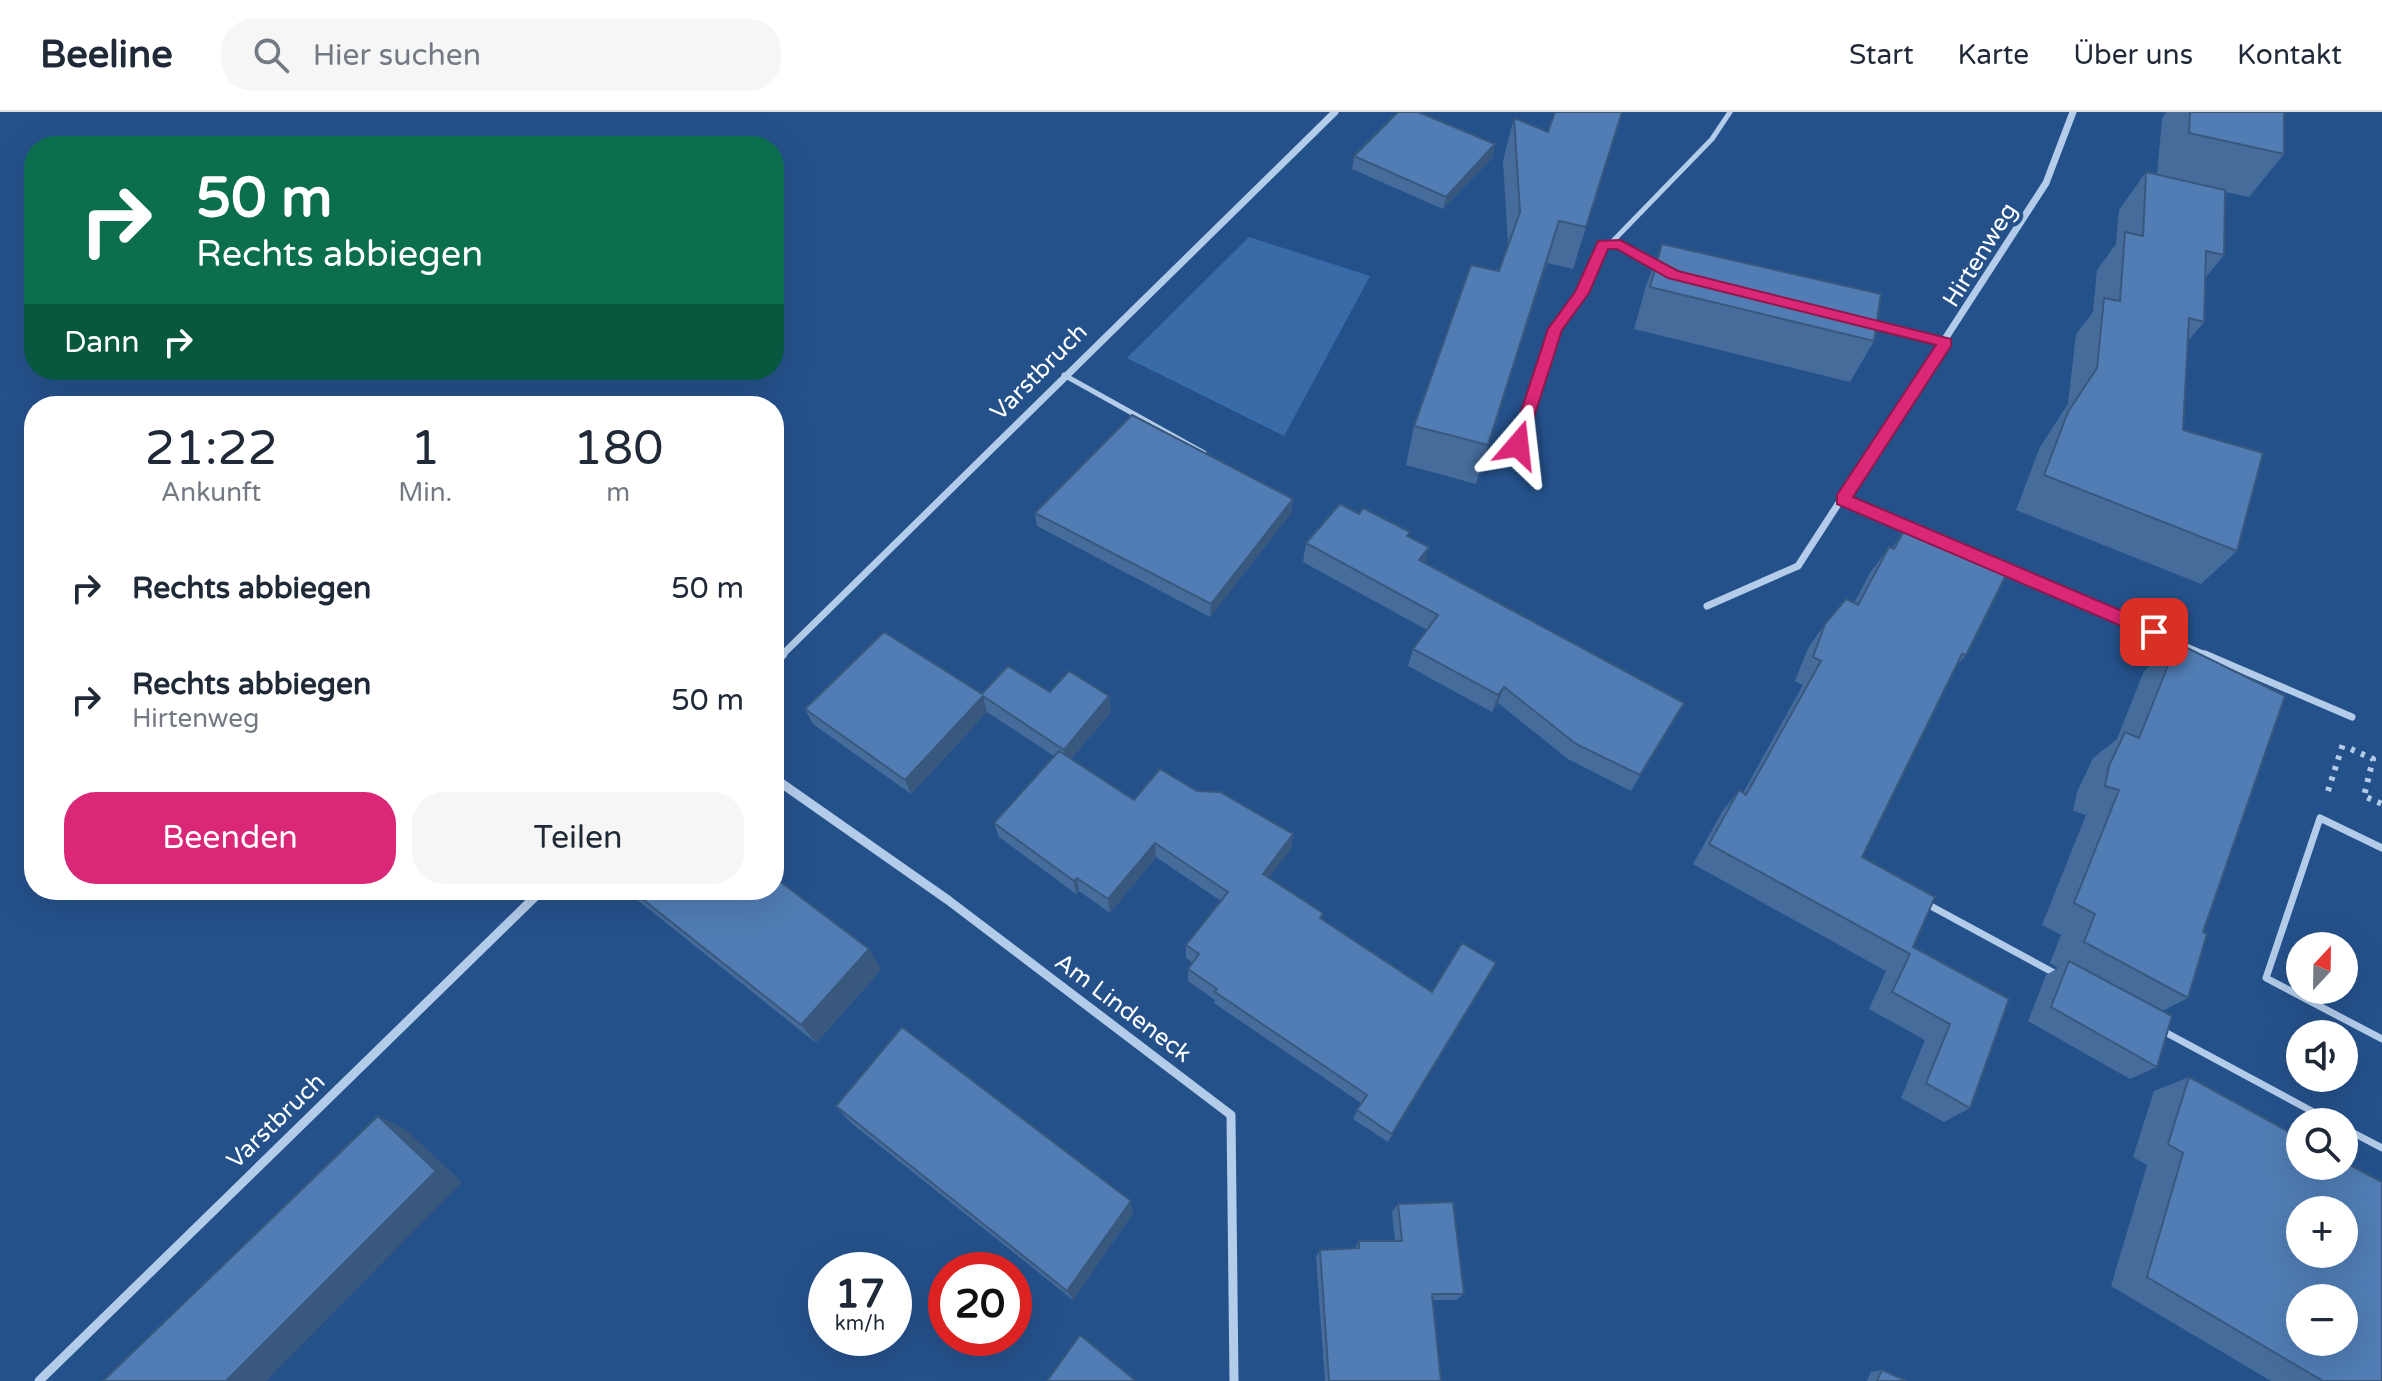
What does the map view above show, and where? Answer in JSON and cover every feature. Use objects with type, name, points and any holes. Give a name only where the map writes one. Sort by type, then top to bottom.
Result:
[{"type":"street","name":"Varstbruch","points":[[784,653],[1335,112]]},
{"type":"street","name":"Hirtenweg","points":[[1707,606],[1798,566],[1946,342],[2046,183],[2073,112]]},
{"type":"street","name":"Am Lindeneck","points":[[784,785],[948,900],[1231,1115],[1234,1381]]},
{"type":"street","name":"Varstbruch","points":[[39,1381],[532,900]]},
{"type":"lane","points":[[1611,243],[1712,139],[1730,112]]},
{"type":"lane","points":[[1518,445],[1550,339],[1581,293],[1603,244],[1611,243],[1673,275]]},
{"type":"lane","points":[[1855,320],[1946,342]]},
{"type":"lane","points":[[1064,375],[1213,458]]},
{"type":"lane","points":[[1842,499],[2352,717]]},
{"type":"lane","points":[[2382,848],[2320,818],[2266,978],[2382,1039]]},
{"type":"lane","points":[[1922,902],[2061,977]]},
{"type":"lane","points":[[2158,1029],[2306,1108]]},
{"type":"lane","points":[[2358,1135],[2382,1148]]},
{"type":"path","points":[[2320,818],[2352,717]]},
{"type":"path","points":[[2343,745],[2373,759],[2364,796],[2382,804]]},
{"type":"shaded area","points":[[1249,237],[1370,276],[1284,436],[1127,358]]},
{"type":"building","points":[[1398,112],[1418,112],[1495,144],[1446,197],[1354,156]]},
{"type":"building","points":[[1555,112],[1622,112],[1586,227],[1559,221],[1488,445],[1414,426],[1471,265],[1499,271],[1520,212],[1514,118],[1548,132]]},
{"type":"building","points":[[2190,112],[2284,112],[2284,154],[2189,133]]},
{"type":"building","points":[[2146,172],[2225,190],[2224,255],[2206,251],[2204,322],[2189,318],[2183,430],[2263,453],[2237,551],[2044,475],[2068,412],[2097,368],[2104,298],[2120,301],[2125,232],[2143,236]]},
{"type":"building","points":[[1662,244],[1881,294],[1874,341],[1650,287]]},
{"type":"building","points":[[1132,415],[1293,499],[1211,604],[1035,513]]},
{"type":"building","points":[[1340,504],[1359,514],[1363,508],[1410,532],[1407,536],[1429,547],[1419,560],[1684,703],[1640,775],[1576,744],[1504,687],[1498,695],[1413,649],[1438,615],[1306,543]]},
{"type":"building","points":[[1905,529],[2006,575],[1966,655],[1962,654],[1862,857],[1935,897],[1913,947],[2009,999],[1970,1108],[1926,1083],[1950,1024],[1892,992],[1910,954],[1709,844],[1739,790],[1746,795],[1821,661],[1813,657],[1825,624],[1846,599],[1858,605],[1889,547],[1894,549]]},
{"type":"building","points":[[884,632],[982,694],[1008,666],[1050,692],[1069,671],[1109,696],[1064,750],[983,696],[905,780],[805,709]]},
{"type":"building","points":[[2177,643],[2285,696],[2203,932],[2207,934],[2188,998],[2084,942],[2095,914],[2074,903],[2119,790],[2105,786],[2109,766],[2125,732],[2139,738]]},
{"type":"building","points":[[1059,751],[1134,800],[1160,769],[1197,791],[1220,792],[1293,834],[1263,874],[1323,913],[1320,918],[1432,992],[1462,943],[1496,963],[1392,1134],[1357,1110],[1367,1095],[1215,992],[1217,989],[1188,969],[1199,954],[1186,945],[1228,892],[1155,843],[1108,899],[1077,878],[1074,881],[994,823]]},
{"type":"building","points":[[784,885],[869,949],[801,1025],[644,900],[784,900]]},
{"type":"building","points":[[2069,961],[2172,1016],[2157,1067],[2051,1007]]},
{"type":"building","points":[[902,1027],[1131,1201],[1067,1291],[1032,1263],[1032,1252],[1018,1252],[836,1106]]},
{"type":"building","points":[[2189,1077],[2286,1130],[2286,1180],[2358,1180],[2358,1169],[2382,1182],[2382,1381],[2323,1381],[2147,1277],[2183,1153],[2168,1144]]},
{"type":"building","points":[[378,1116],[436,1171],[226,1381],[103,1381]]},
{"type":"building","points":[[1453,1202],[1464,1294],[1432,1294],[1441,1381],[1329,1381],[1320,1250],[1359,1248],[1359,1241],[1402,1241],[1398,1204]]},
{"type":"building","points":[[1080,1335],[1136,1381],[1047,1381]]},
{"type":"building","points":[[1882,1370],[1907,1381],[1877,1381]]},
{"type":"route","points":[[1518,445],[1555,329],[1581,293],[1603,244],[1620,245],[1673,275],[1946,342],[1842,499],[2154,632]]}]
